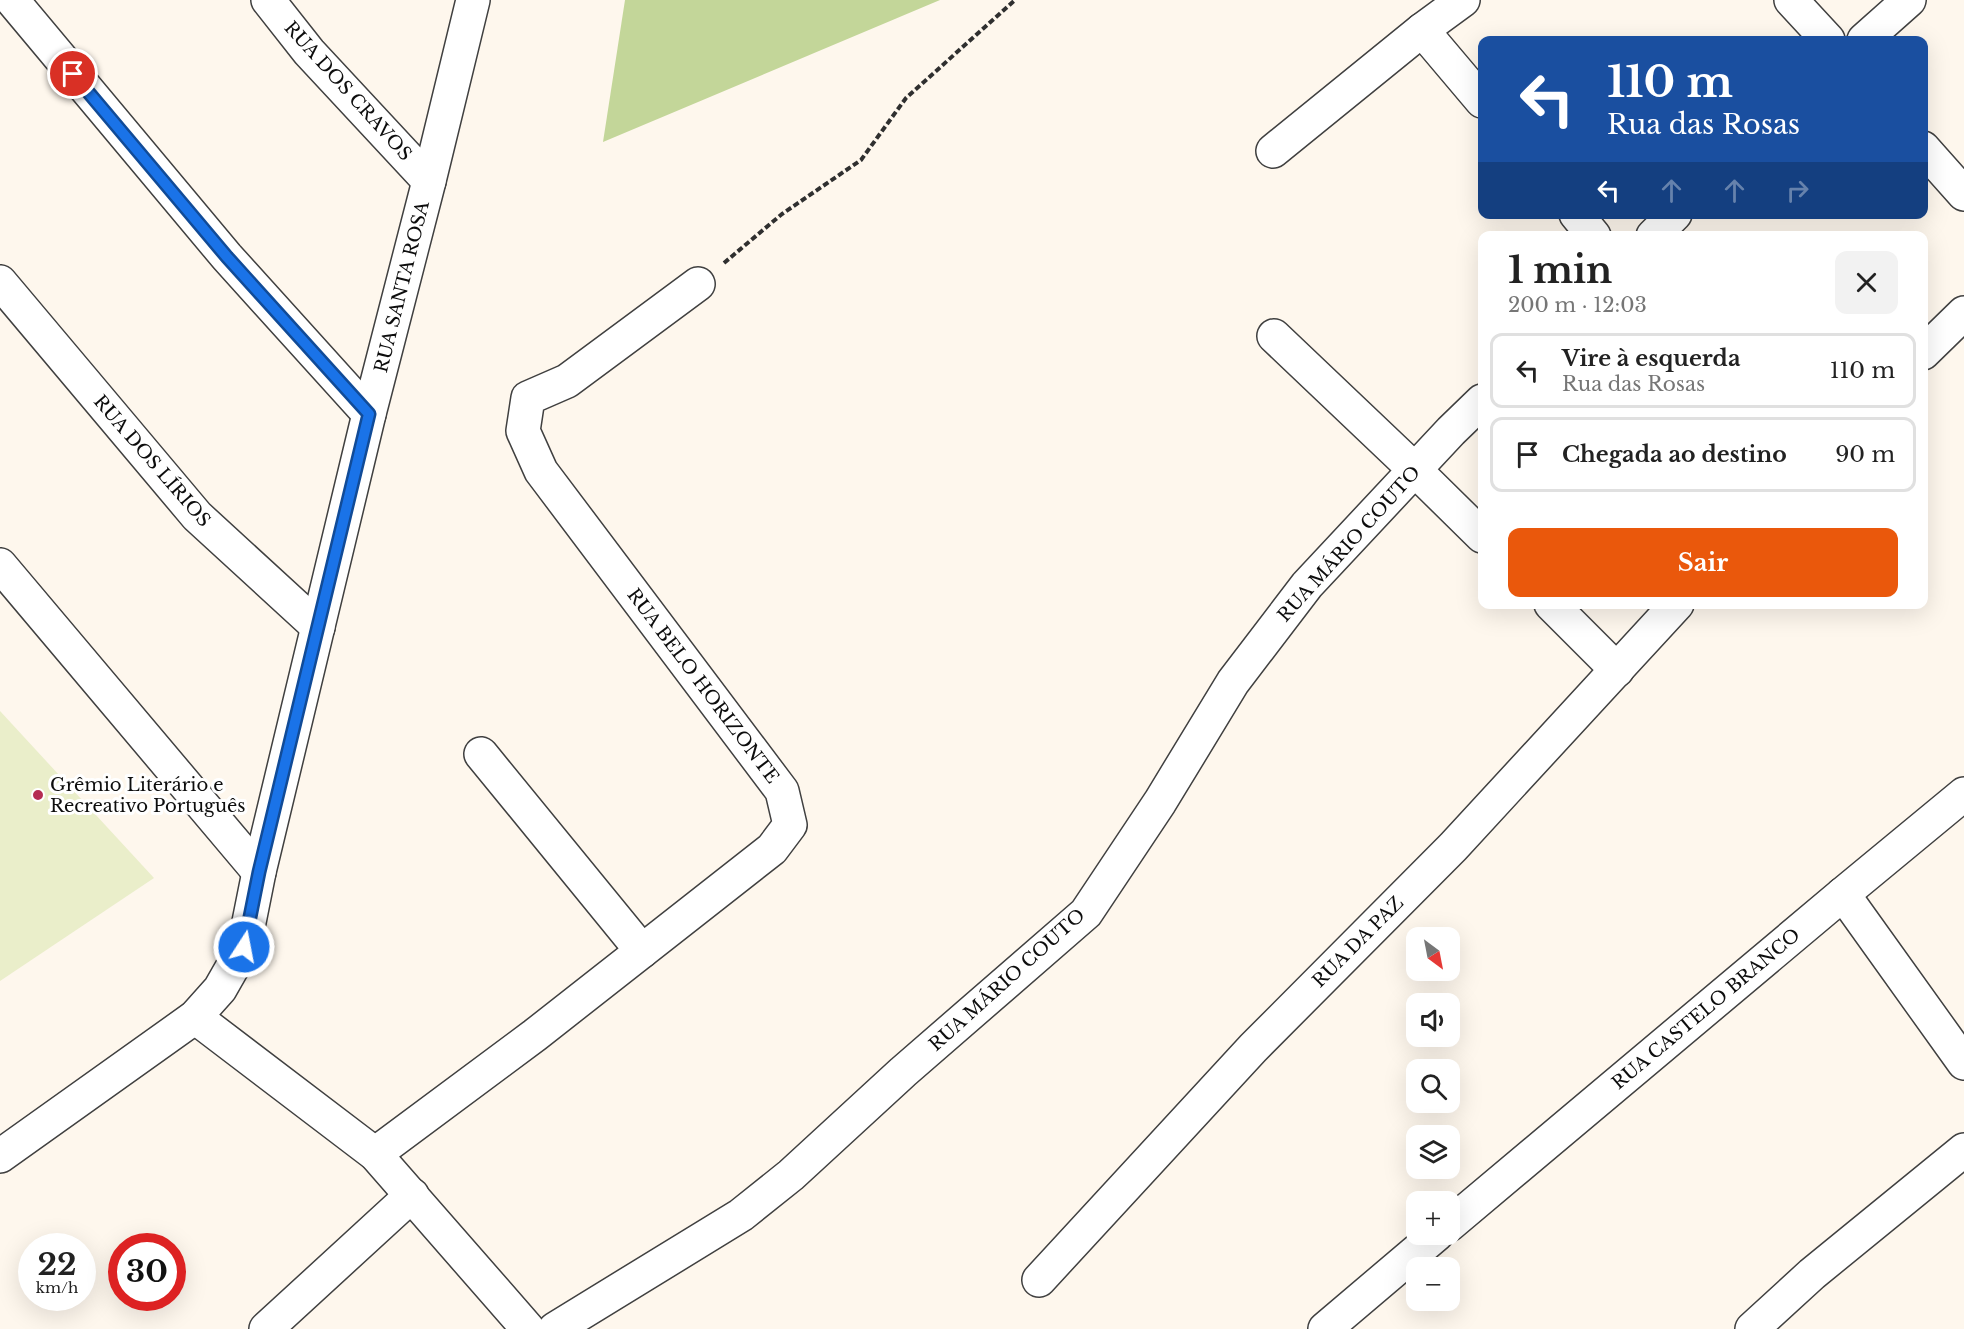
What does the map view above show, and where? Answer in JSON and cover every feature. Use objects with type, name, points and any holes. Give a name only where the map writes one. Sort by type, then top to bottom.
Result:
[{"type":"street","points":[[12,0],[227,257],[369,414]]},
{"type":"street","name":"RUA DOS CRAVOS","points":[[268,0],[309,52],[429,181]]},
{"type":"street","name":"RUA SANTA ROSA","points":[[0,1156],[195,1017],[220,989],[244,947],[259,872],[369,414],[473,0]]},
{"type":"street","points":[[1273,151],[1422,30],[1463,0]]},
{"type":"street","points":[[1791,0],[1824,36]]},
{"type":"street","points":[[1868,36],[1909,0]]},
{"type":"street","points":[[1422,30],[1478,96]]},
{"type":"street","points":[[1928,154],[1964,194]]},
{"type":"street","points":[[1580,219],[1590,231]]},
{"type":"street","points":[[1658,231],[1671,219]]},
{"type":"street","name":"RUA DOS LÍRIOS","points":[[0,282],[197,516],[318,627]]},
{"type":"street","name":"RUA BELO HORIZONTE","points":[[375,1154],[535,1035],[772,849],[790,825],[782,791],[541,471],[523,431],[528,398],[567,381],[698,284]]},
{"type":"street","points":[[1928,347],[1964,313]]},
{"type":"street","points":[[1274,336],[1478,532]]},
{"type":"street","name":"RUA MÁRIO COUTO","points":[[555,1329],[741,1215],[791,1175],[903,1072],[1086,913],[1160,802],[1233,682],[1307,585],[1478,405]]},
{"type":"street","points":[[0,565],[259,872]]},
{"type":"street","points":[[1556,609],[1617,670]]},
{"type":"street","name":"RUA DA PAZ","points":[[1039,1280],[1253,1048],[1453,847],[1672,609]]},
{"type":"street","points":[[482,754],[642,951]]},
{"type":"street","name":"RUA CASTELO BRANCO","points":[[1460,1216],[1964,794]]},
{"type":"street","points":[[1843,894],[1964,1063]]},
{"type":"street","points":[[195,1017],[375,1154],[528,1329]]},
{"type":"street","points":[[1752,1329],[1812,1274],[1964,1150]]},
{"type":"street","points":[[266,1329],[412,1195]]},
{"type":"street","points":[[1325,1329],[1424,1245]]},
{"type":"path","points":[[698,284],[782,214],[861,160],[906,98],[1016,0]]},
{"type":"green space","points":[[625,0],[940,0],[603,142]]},
{"type":"green space","name":"Grêmio Literário e Recreativo Português","points":[[0,711],[154,878],[0,981]]},
{"type":"place","name":"Grêmio Literário e Recreativo Português","points":[[38,795]]},
{"type":"route","points":[[73,74],[227,257],[369,414],[259,872],[244,947]]}]
